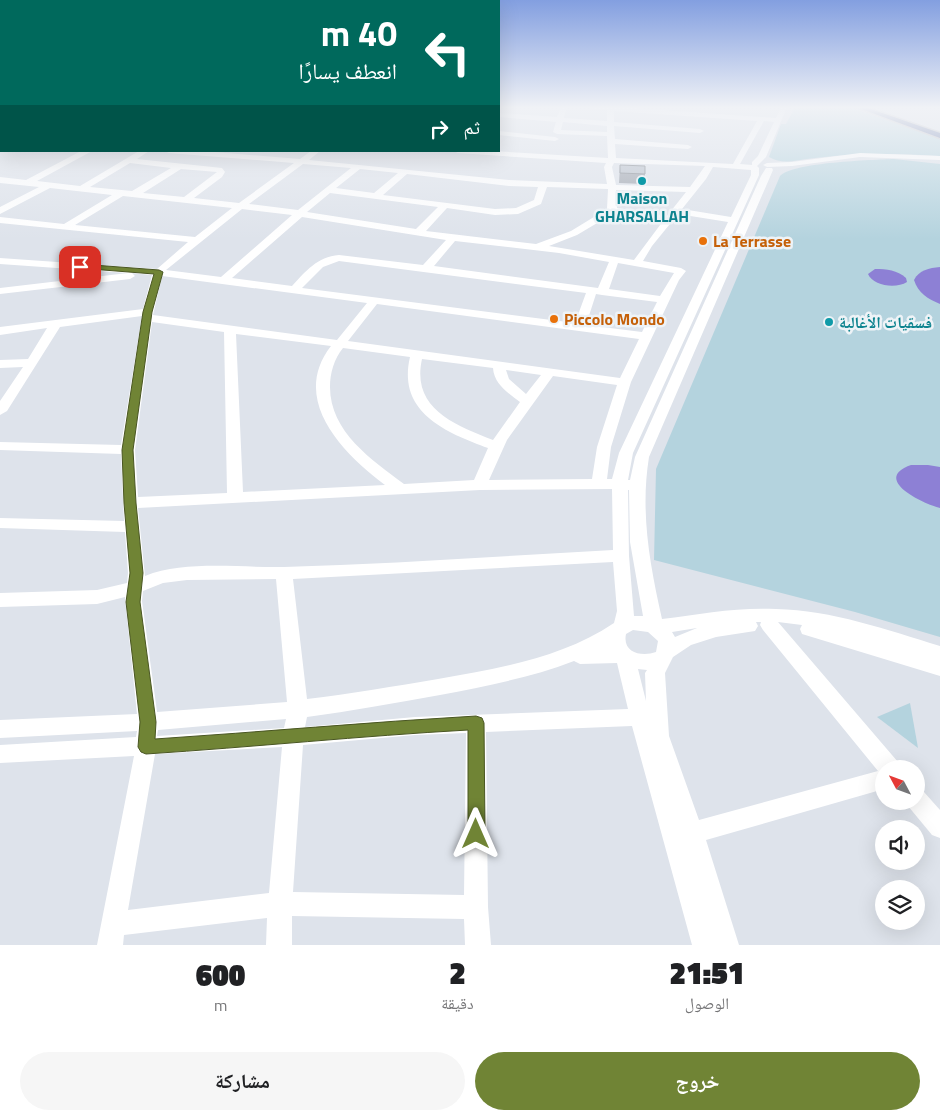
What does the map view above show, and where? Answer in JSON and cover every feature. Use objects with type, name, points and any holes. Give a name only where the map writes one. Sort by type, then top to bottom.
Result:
[{"type":"street","points":[[551,158],[552,151]]},
{"type":"street","points":[[611,151],[611,160],[608,167],[612,186],[612,210]]},
{"type":"street","points":[[677,163],[685,151]]},
{"type":"street","points":[[738,166],[745,151]]},
{"type":"street","points":[[726,945],[692,833],[659,736],[654,692],[655,673],[664,655],[666,638],[655,627],[639,556],[636,479],[642,457],[767,151]]},
{"type":"street","points":[[27,183],[86,152]]},
{"type":"street","points":[[81,188],[143,152]]},
{"type":"street","points":[[184,152],[303,160],[465,175],[509,184],[692,190]]},
{"type":"street","points":[[0,291],[99,281],[153,272],[315,152]]},
{"type":"street","points":[[464,152],[482,155],[738,166],[792,164],[860,155],[940,158]]},
{"type":"street","points":[[186,200],[221,172],[198,153]]},
{"type":"street","points":[[130,160],[219,170]]},
{"type":"street","points":[[637,263],[703,177],[710,164]]},
{"type":"street","points":[[134,194],[180,166]]},
{"type":"street","points":[[223,281],[358,166]]},
{"type":"street","points":[[761,166],[755,175],[626,453],[620,475],[621,556],[626,611],[615,643],[625,656],[638,662],[647,663],[655,662],[689,637],[742,626],[769,624],[806,628],[831,634],[940,668]]},
{"type":"street","points":[[376,196],[406,171]]},
{"type":"street","points":[[0,180],[300,214],[453,238],[536,247],[680,271],[624,382],[604,447],[599,484]]},
{"type":"street","points":[[0,211],[49,185]]},
{"type":"street","points":[[328,190],[494,212],[518,211],[538,202],[543,185]]},
{"type":"street","points":[[65,227],[121,193]]},
{"type":"street","points":[[418,233],[444,206]]},
{"type":"street","points":[[536,247],[574,233],[612,210],[670,219]]},
{"type":"street","points":[[677,211],[734,220]]},
{"type":"street","points":[[0,220],[197,240]]},
{"type":"street","points":[[426,268],[453,238]]},
{"type":"street","points":[[294,290],[320,263],[334,258],[426,268],[665,300]]},
{"type":"street","points":[[578,327],[615,259]]},
{"type":"street","points":[[0,261],[153,272],[646,336]]},
{"type":"street","points":[[153,272],[128,450],[130,503],[137,573],[133,602],[148,722],[146,747],[129,832],[112,935],[280,904],[476,907]]},
{"type":"street","points":[[373,302],[328,360],[323,378],[322,393],[326,411],[336,430],[353,450],[401,489]]},
{"type":"street","points":[[0,331],[148,315],[339,344],[624,382]]},
{"type":"street","points":[[0,411],[56,324]]},
{"type":"street","points":[[230,328],[235,496]]},
{"type":"street","points":[[417,354],[412,370],[413,380],[416,392],[423,404],[432,414],[448,426],[495,446]]},
{"type":"street","points":[[0,364],[32,363]]},
{"type":"street","points":[[500,366],[499,370],[504,381],[510,388],[528,401]]},
{"type":"street","points":[[480,485],[486,465],[495,446],[549,373]]},
{"type":"street","points":[[0,446],[128,450]]},
{"type":"street","points":[[130,503],[235,496],[480,485],[620,484],[636,486]]},
{"type":"street","points":[[0,522],[132,527]]},
{"type":"street","points":[[0,600],[97,597],[134,588],[161,577],[174,575],[284,573],[621,556]]},
{"type":"street","points":[[279,945],[280,904],[298,709],[284,573]]},
{"type":"street","points":[[0,729],[148,722],[298,709],[468,681],[571,656],[599,644],[620,629],[638,622],[655,627],[732,617],[762,615],[795,617],[862,630],[940,654]]},
{"type":"street","points":[[769,624],[882,760]]},
{"type":"street","points":[[571,656],[625,656]]},
{"type":"street","points":[[625,656],[640,717],[705,945]]},
{"type":"street","points":[[0,754],[294,737],[352,730],[640,717]]},
{"type":"street","points":[[476,723],[476,907],[478,945]]},
{"type":"street","points":[[692,833],[875,782]]},
{"type":"street","points":[[925,810],[940,827]]},
{"type":"shaded area","points":[[771,151],[940,151],[940,156],[874,154],[788,161],[778,161],[769,157]]},
{"type":"shaded area","name":"فسقيات الأغالبة","points":[[894,159],[940,164],[940,637],[855,612],[654,560],[656,469],[780,176],[788,171],[816,165]]},
{"type":"shaded area","points":[[940,267],[940,304],[924,295],[918,289],[914,280],[925,270]]},
{"type":"shaded area","points":[[875,269],[888,270],[903,275],[907,282],[891,286],[880,284],[868,274]]},
{"type":"shaded area","points":[[911,465],[940,467],[940,508],[923,502],[898,484],[896,477],[900,471]]},
{"type":"shaded area","points":[[910,703],[918,748],[877,717]]},
{"type":"building","points":[[620,165],[645,166],[645,174],[620,173]]},
{"type":"place","name":"Maison GHARSALLAH","points":[[642,181]]},
{"type":"place","name":"La Terrasse","points":[[703,241]]},
{"type":"place","name":"Piccolo Mondo","points":[[554,319]]},
{"type":"place","name":"فسقيات الأغالبة","points":[[829,322]]},
{"type":"route","points":[[80,267],[159,272],[156,277],[148,312],[128,450],[130,503],[137,573],[133,602],[148,722],[146,747],[294,737],[352,730],[476,723],[476,834]]}]
